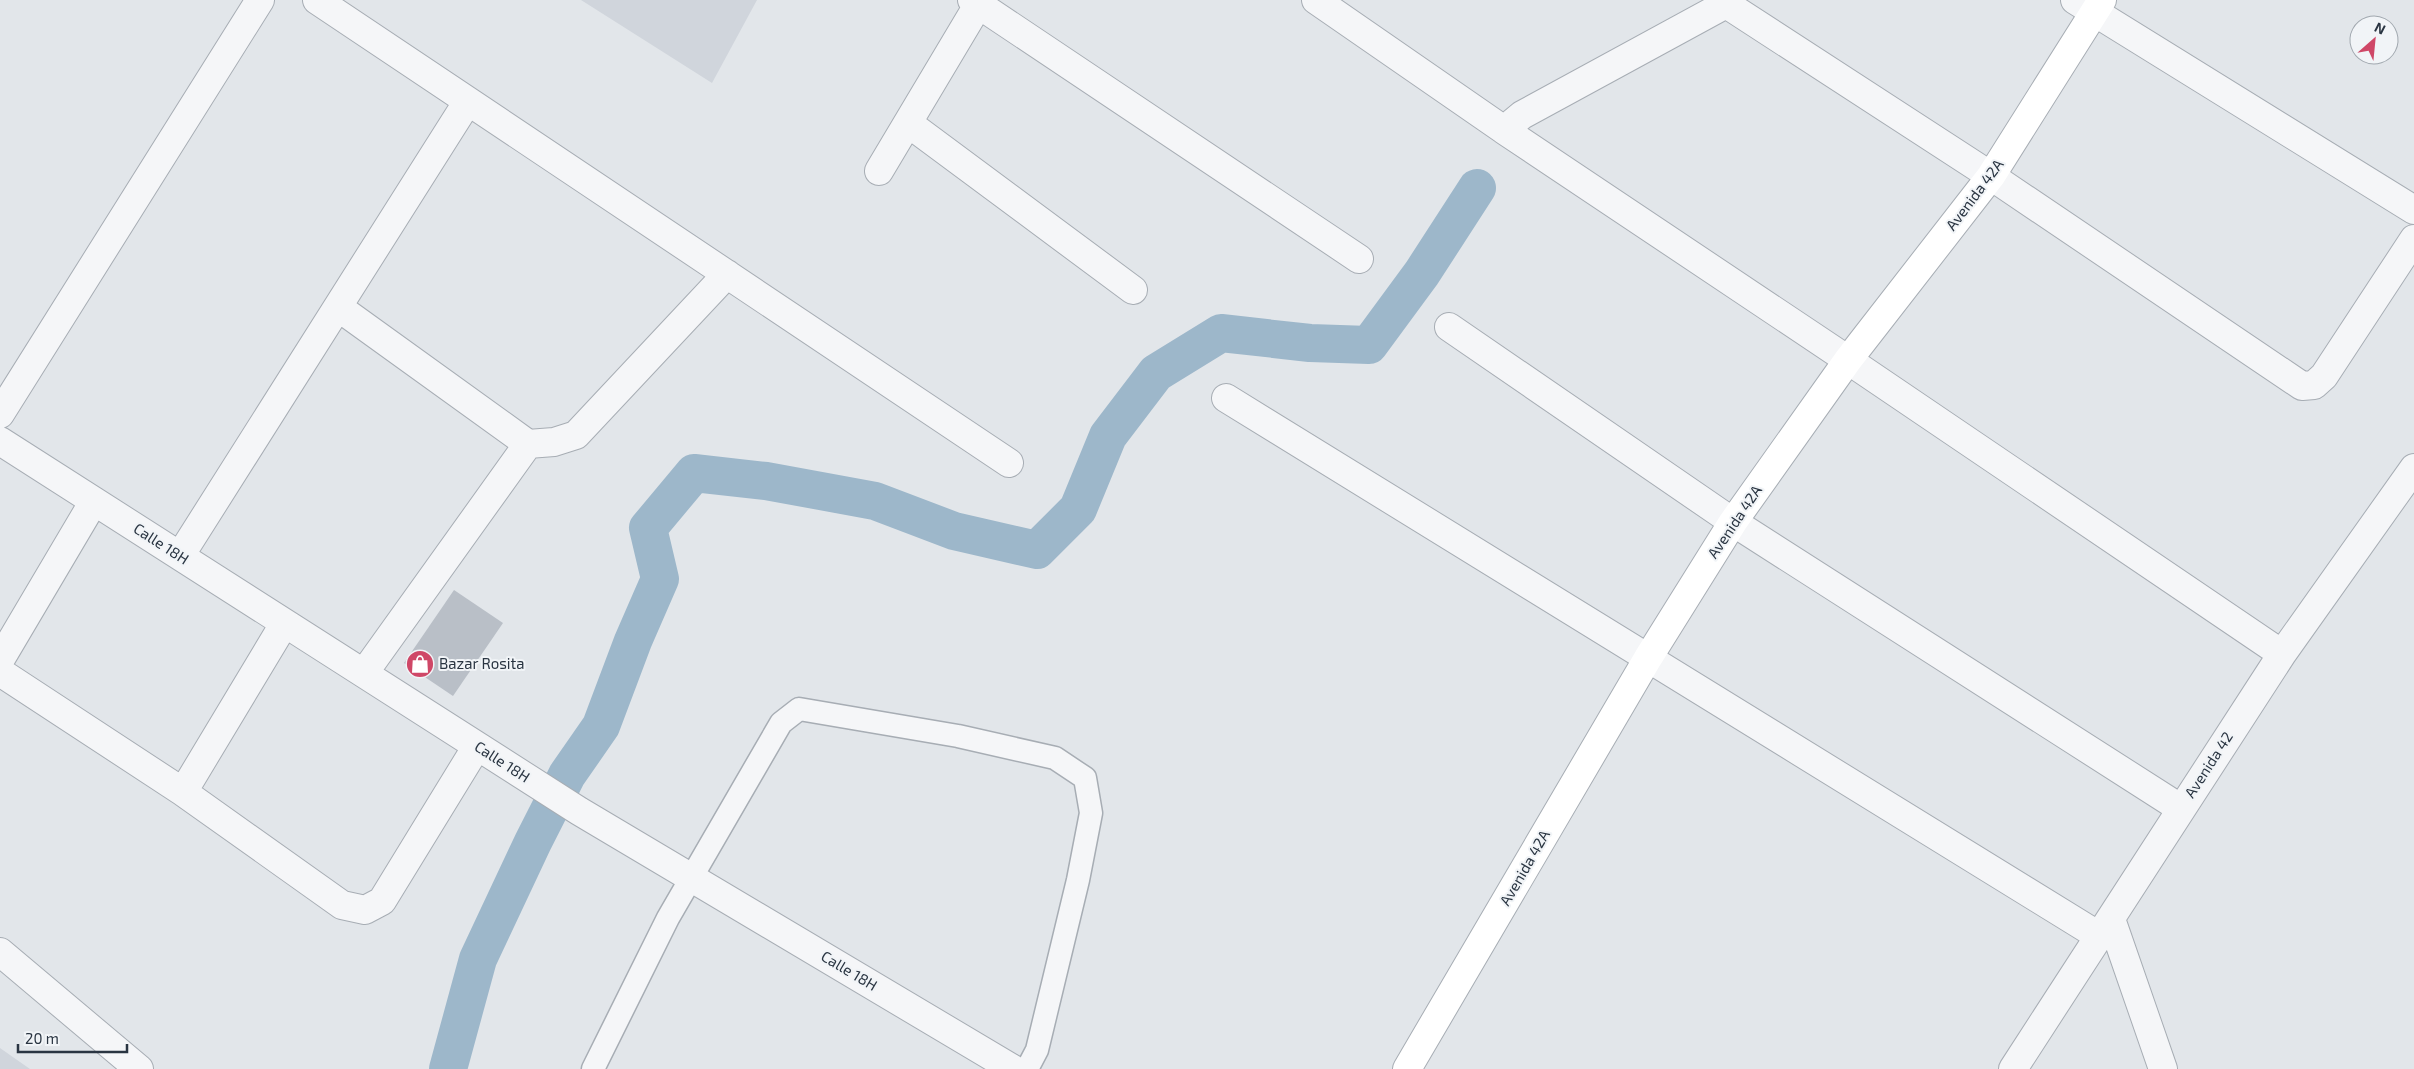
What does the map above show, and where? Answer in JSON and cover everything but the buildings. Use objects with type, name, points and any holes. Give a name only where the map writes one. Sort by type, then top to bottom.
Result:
[{"type":"street","points":[[0,414],[260,0]]},
{"type":"street","points":[[317,0],[1009,463]]},
{"type":"street","points":[[1316,0],[1504,130],[2282,654]]},
{"type":"street","points":[[879,171],[977,1],[1359,259]]},
{"type":"street","points":[[1504,130],[1522,115],[1723,2],[1991,176],[2302,386],[2314,385],[2324,376],[2414,238]]},
{"type":"street","points":[[2090,4],[2414,210]]},
{"type":"street","name":"Avenida 42A","points":[[1407,1069],[1648,658],[1733,522],[1848,360],[1991,176],[2090,4]]},
{"type":"street","points":[[180,556],[468,101]]},
{"type":"street","points":[[908,123],[1133,290]]},
{"type":"street","points":[[338,307],[528,444],[554,442],[576,435],[727,274]]},
{"type":"street","points":[[1449,327],[1733,522],[2180,808]]},
{"type":"street","points":[[1226,398],[1648,658],[2105,927],[2163,1069]]},
{"type":"street","name":"Calle 18H","points":[[0,441],[579,812],[1013,1069]]},
{"type":"street","points":[[364,673],[528,444]]},
{"type":"street","name":"Avenida 42","points":[[2013,1069],[2180,808],[2282,654],[2414,468]]},
{"type":"street","points":[[0,660],[94,502]]},
{"type":"street","points":[[183,792],[284,624]]},
{"type":"street","points":[[0,672],[183,792],[342,905],[365,910],[382,901],[477,746]]},
{"type":"street","points":[[0,952],[139,1069]]},
{"type":"lane","points":[[593,1069],[668,918],[781,722],[799,709],[958,736],[1055,758],[1085,778],[1091,813],[1078,880],[1037,1050],[1027,1069]]},
{"type":"shaded area","points":[[581,0],[757,0],[712,83]]},
{"type":"shaded area","points":[[0,1048],[30,1069],[0,1069]]},
{"type":"waterway","points":[[448,1069],[478,959],[567,775],[601,726],[633,641],[660,579],[648,528],[694,473],[766,481],[875,501],[954,531],[1037,550],[1078,509],[1108,436],[1156,373],[1221,333],[1310,343],[1369,345],[1422,273],[1477,188]]},
{"type":"place","name":"Bazar Rosita","points":[[420,664]]}]
